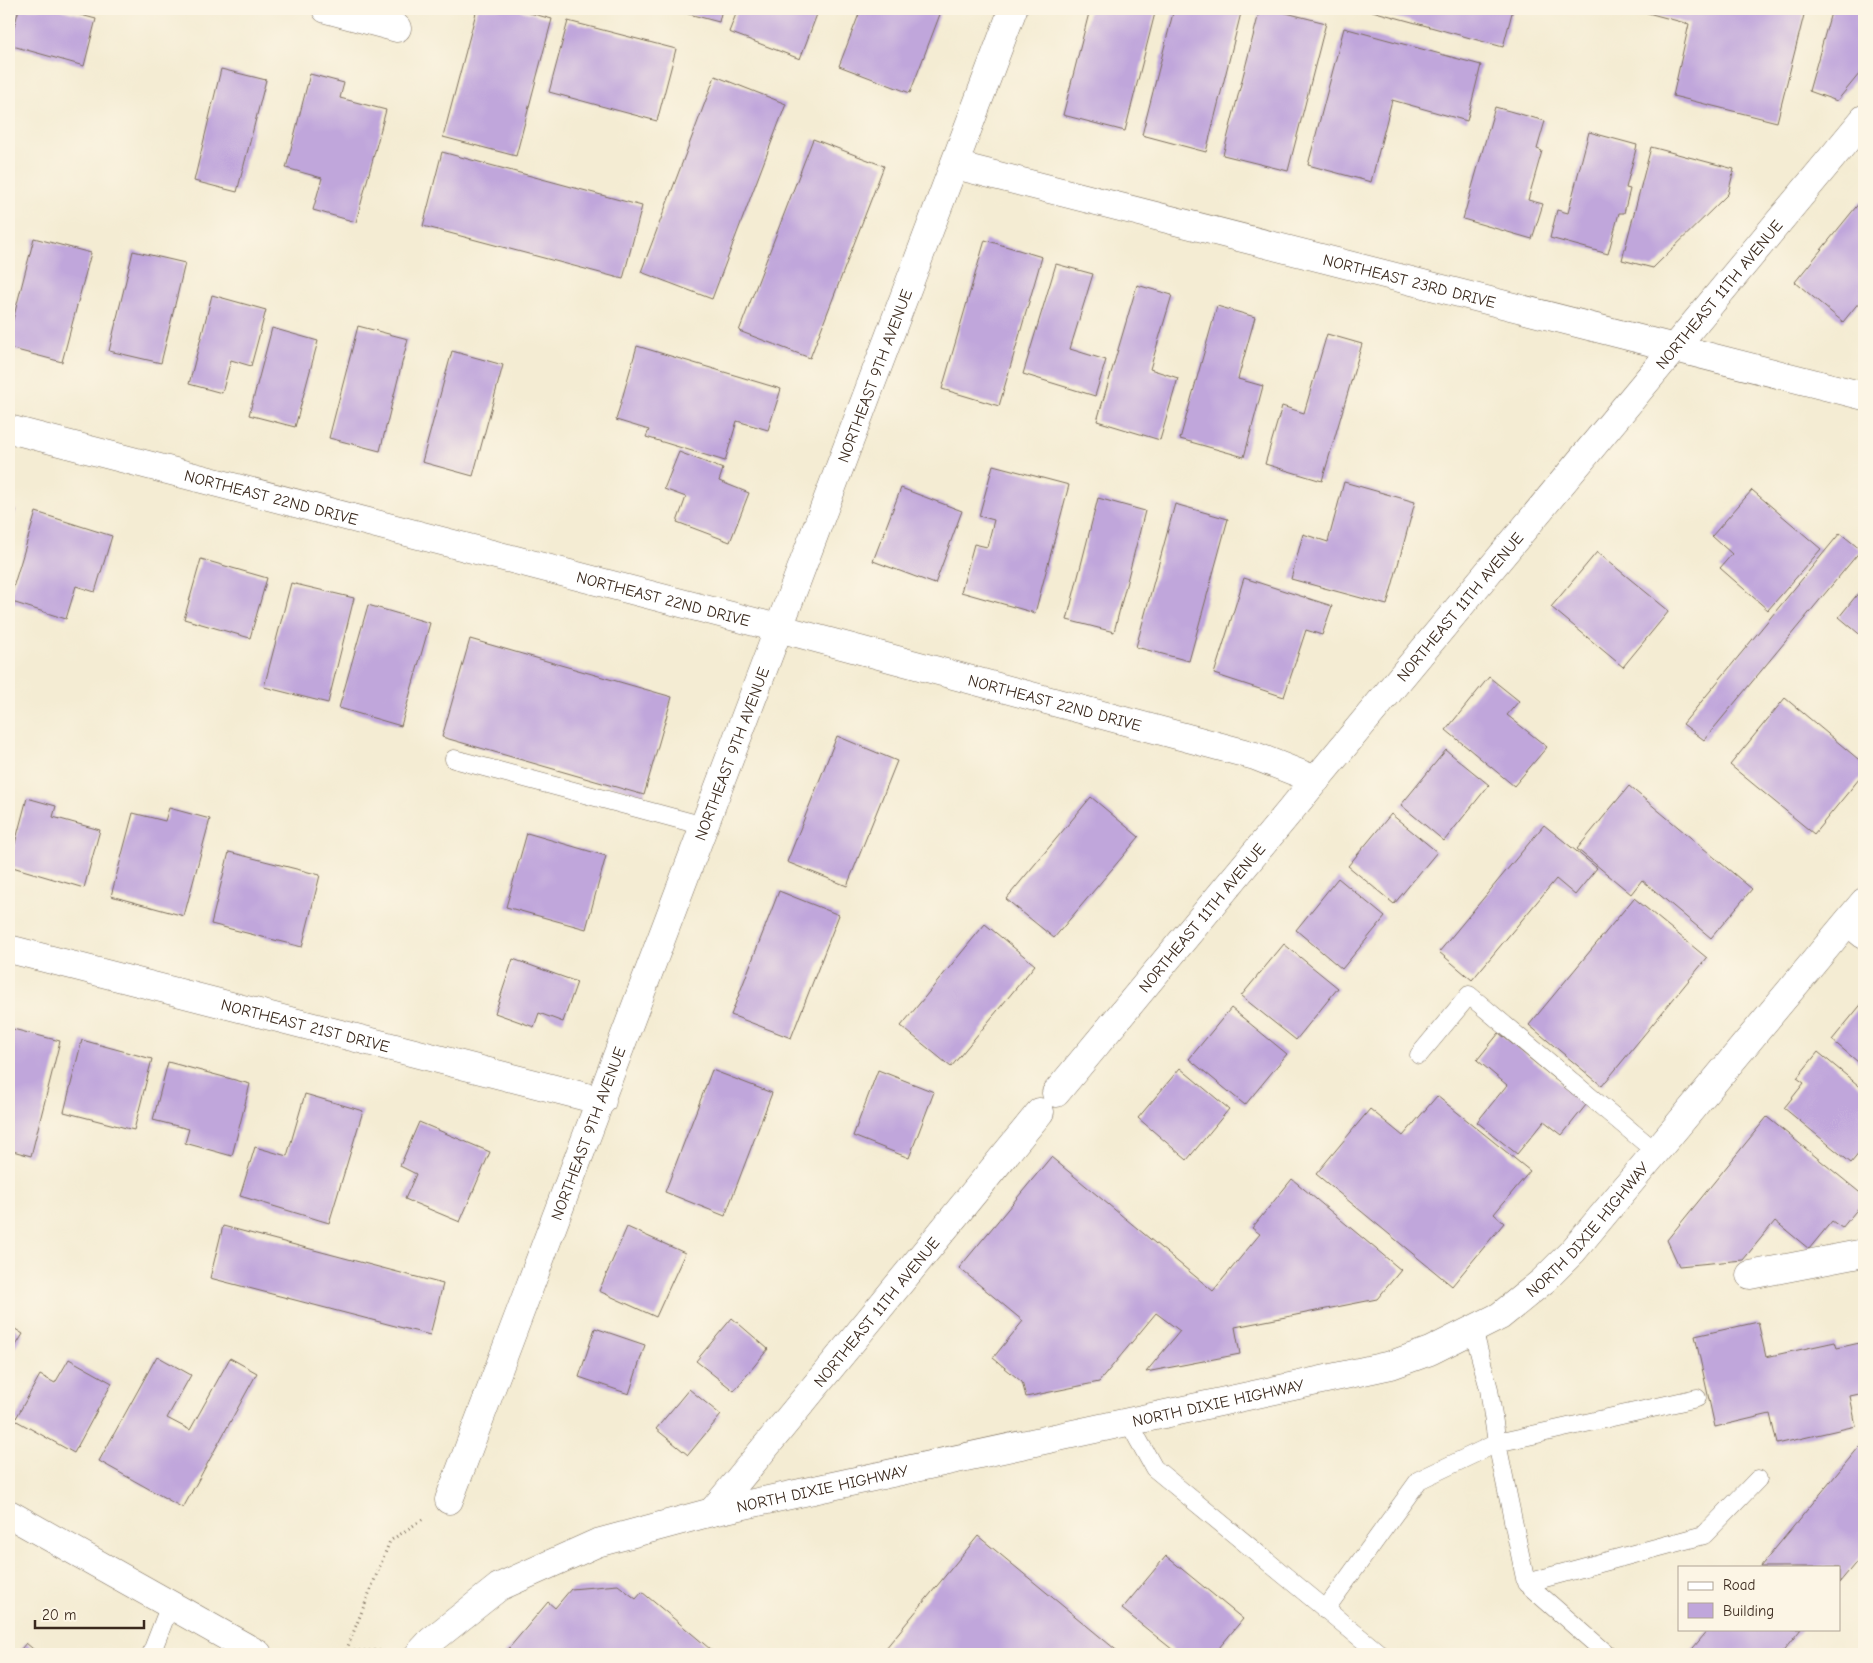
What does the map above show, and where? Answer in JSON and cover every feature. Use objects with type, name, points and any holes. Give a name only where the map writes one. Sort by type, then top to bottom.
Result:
[{"type":"street","points":[[326,9],[396,28]]},
{"type":"street","name":"NORTHEAST 9TH AVENUE","points":[[449,1500],[602,1101],[778,628],[1013,9]]},
{"type":"street","name":"NORTHEAST 11TH AVENUE","points":[[712,1512],[1048,1103],[1864,119]]},
{"type":"street","name":"NORTHEAST 23RD DRIVE","points":[[955,164],[1864,396]]},
{"type":"street","name":"NORTHEAST 22ND DRIVE","points":[[9,429],[778,628],[1255,756],[1316,780]]},
{"type":"street","name":"NORTH DIXIE HIGHWAY","points":[[419,1654],[431,1641],[499,1587],[597,1543],[712,1512],[1392,1365],[1430,1351],[1500,1316],[1543,1281],[1572,1251],[1859,920]]},
{"type":"street","name":"NORTHEAST 21ST DRIVE","points":[[9,949],[602,1101]]},
{"type":"street","points":[[1750,1275],[1864,1253]]},
{"type":"street","points":[[9,1514],[258,1654]]},
{"type":"lane","points":[[454,759],[704,826]]},
{"type":"lane","points":[[1419,1055],[1469,995],[1656,1152]]},
{"type":"lane","points":[[1473,1329],[1489,1389],[1497,1443],[1526,1583],[1607,1654]]},
{"type":"lane","points":[[1325,1610],[1419,1480],[1497,1443],[1696,1398]]},
{"type":"lane","points":[[1128,1423],[1154,1468],[1380,1654]]},
{"type":"lane","points":[[1526,1583],[1704,1535],[1758,1479]]},
{"type":"lane","points":[[150,1654],[170,1605]]},
{"type":"path","points":[[380,1651],[346,1651],[390,1541],[449,1500]]},
{"type":"building","points":[[19,9],[58,9],[96,19],[84,66],[9,45]]},
{"type":"building","points":[[477,9],[515,9],[552,19],[516,156],[443,137]]},
{"type":"building","points":[[670,9],[722,9],[719,22]]},
{"type":"building","points":[[738,9],[819,9],[800,59],[729,32]]},
{"type":"building","points":[[861,9],[942,9],[910,93],[839,66]]},
{"type":"building","points":[[1090,9],[1156,9],[1125,131],[1063,115]]},
{"type":"building","points":[[1174,9],[1242,9],[1206,152],[1142,135]]},
{"type":"building","points":[[1260,9],[1270,9],[1326,23],[1288,171],[1223,155]]},
{"type":"building","points":[[1365,9],[1513,9],[1503,47]]},
{"type":"building","points":[[1633,9],[1814,9],[1813,11],[1805,11],[1777,122],[1673,96],[1689,24]]},
{"type":"building","points":[[1832,9],[1864,9],[1864,68],[1837,101],[1809,91]]},
{"type":"building","points":[[568,21],[676,49],[657,121],[549,92]]},
{"type":"building","points":[[1344,28],[1481,65],[1467,121],[1392,100],[1371,182],[1308,165]]},
{"type":"building","points":[[221,69],[266,80],[237,192],[194,181]]},
{"type":"building","points":[[310,74],[344,83],[340,98],[386,110],[356,222],[313,210],[322,178],[286,168]]},
{"type":"building","points":[[715,76],[786,104],[712,299],[641,272]]},
{"type":"building","points":[[1495,107],[1545,121],[1537,149],[1542,151],[1528,200],[1543,204],[1532,239],[1463,219]]},
{"type":"building","points":[[1589,132],[1637,145],[1626,188],[1630,189],[1624,213],[1619,213],[1608,254],[1550,238],[1557,210],[1568,213]]},
{"type":"building","points":[[813,139],[884,166],[810,358],[739,331]]},
{"type":"building","points":[[1651,147],[1734,169],[1728,194],[1653,268],[1622,260]]},
{"type":"building","points":[[442,152],[642,206],[623,279],[423,226]]},
{"type":"building","points":[[1860,202],[1864,205],[1864,296],[1843,322],[1795,282]]},
{"type":"building","points":[[34,238],[91,253],[62,362],[9,348],[9,335]]},
{"type":"building","points":[[985,240],[1042,257],[999,406],[942,389]]},
{"type":"building","points":[[133,251],[185,263],[161,363],[109,351]]},
{"type":"building","points":[[1056,264],[1093,274],[1070,349],[1106,360],[1095,396],[1023,374]]},
{"type":"building","points":[[1137,285],[1172,295],[1150,369],[1178,378],[1160,440],[1097,421]]},
{"type":"building","points":[[212,295],[266,310],[251,366],[231,360],[222,393],[189,384]]},
{"type":"building","points":[[1217,306],[1255,317],[1238,379],[1263,386],[1244,457],[1180,439]]},
{"type":"building","points":[[358,326],[408,339],[380,451],[329,438]]},
{"type":"building","points":[[272,328],[318,341],[295,427],[249,415]]},
{"type":"building","points":[[1327,334],[1362,344],[1322,481],[1265,464],[1282,406],[1304,413]]},
{"type":"building","points":[[637,346],[781,389],[768,430],[737,421],[725,461],[646,437],[649,430],[616,420]]},
{"type":"building","points":[[452,351],[503,365],[473,476],[422,462]]},
{"type":"building","points":[[679,452],[723,469],[719,481],[749,493],[730,542],[677,522],[686,497],[664,489]]},
{"type":"building","points":[[993,465],[1069,485],[1035,613],[961,592],[974,544],[987,547],[994,520],[979,516]]},
{"type":"building","points":[[1344,482],[1415,502],[1387,605],[1291,579],[1303,534],[1328,542]]},
{"type":"building","points":[[901,488],[962,511],[935,584],[873,561]]},
{"type":"building","points":[[1752,490],[1821,549],[1768,610],[1720,568],[1732,554],[1712,536]]},
{"type":"building","points":[[1098,498],[1145,511],[1114,632],[1067,620]]},
{"type":"building","points":[[1175,504],[1228,519],[1189,661],[1136,647]]},
{"type":"building","points":[[9,508],[16,510],[9,534]]},
{"type":"building","points":[[36,512],[112,536],[95,592],[76,586],[66,619],[9,601]]},
{"type":"building","points":[[1840,533],[1861,550],[1704,740],[1683,724]]},
{"type":"building","points":[[1597,552],[1669,611],[1623,667],[1551,607]]},
{"type":"building","points":[[201,559],[267,578],[250,638],[184,619]]},
{"type":"building","points":[[1244,578],[1332,606],[1322,635],[1306,630],[1284,697],[1214,674]]},
{"type":"building","points":[[291,583],[354,598],[328,703],[264,687]]},
{"type":"building","points":[[1864,586],[1864,638],[1839,617]]},
{"type":"building","points":[[368,605],[430,623],[401,726],[339,708]]},
{"type":"building","points":[[470,639],[672,697],[644,795],[442,737]]},
{"type":"building","points":[[1489,677],[1519,701],[1507,715],[1547,747],[1514,786],[1446,730]]},
{"type":"building","points":[[1785,698],[1864,764],[1864,773],[1814,834],[1730,765]]},
{"type":"building","points":[[837,736],[897,761],[847,886],[787,862]]},
{"type":"building","points":[[1446,750],[1489,785],[1444,841],[1401,805]]},
{"type":"building","points":[[1629,786],[1752,889],[1711,938],[1642,880],[1631,894],[1577,849]]},
{"type":"building","points":[[1091,797],[1139,837],[1054,938],[1006,899]]},
{"type":"building","points":[[27,798],[56,806],[53,817],[100,830],[84,888],[9,866]]},
{"type":"building","points":[[169,808],[210,819],[184,916],[111,896],[133,813],[165,821]]},
{"type":"building","points":[[1391,814],[1437,852],[1394,904],[1348,866]]},
{"type":"building","points":[[1544,825],[1597,868],[1575,895],[1556,879],[1472,980],[1439,952]]},
{"type":"building","points":[[527,833],[606,856],[586,929],[506,907]]},
{"type":"building","points":[[229,852],[320,875],[302,947],[211,924]]},
{"type":"building","points":[[1338,878],[1385,917],[1342,969],[1296,930]]},
{"type":"building","points":[[779,891],[839,915],[791,1038],[731,1015]]},
{"type":"building","points":[[1634,898],[1707,958],[1602,1086],[1529,1025]]},
{"type":"building","points":[[985,924],[1035,965],[951,1067],[901,1026]]},
{"type":"building","points":[[1284,944],[1338,988],[1296,1040],[1241,996]]},
{"type":"building","points":[[513,959],[577,982],[563,1022],[539,1013],[534,1027],[495,1013]]},
{"type":"building","points":[[1864,1001],[1864,1067],[1832,1040]]},
{"type":"building","points":[[1231,1008],[1287,1054],[1245,1105],[1189,1059]]},
{"type":"building","points":[[9,1028],[60,1041],[31,1156],[9,1150]]},
{"type":"building","points":[[1499,1033],[1586,1105],[1562,1135],[1544,1121],[1517,1154],[1477,1122],[1507,1085],[1477,1060]]},
{"type":"building","points":[[82,1040],[152,1059],[134,1130],[64,1112]]},
{"type":"building","points":[[1818,1052],[1864,1090],[1864,1147],[1851,1163],[1784,1108],[1804,1083],[1797,1078]]},
{"type":"building","points":[[168,1062],[250,1084],[232,1156],[185,1143],[189,1129],[153,1120]]},
{"type":"building","points":[[1180,1068],[1229,1109],[1187,1160],[1138,1118]]},
{"type":"building","points":[[712,1070],[772,1093],[725,1216],[665,1192]]},
{"type":"building","points":[[878,1070],[934,1092],[909,1158],[853,1136]]},
{"type":"building","points":[[305,1094],[363,1111],[329,1223],[240,1196],[255,1147],[287,1156]]},
{"type":"building","points":[[1437,1096],[1530,1171],[1494,1214],[1504,1223],[1452,1286],[1316,1174],[1370,1109],[1403,1136]]},
{"type":"building","points":[[1767,1117],[1864,1196],[1864,1201],[1842,1228],[1832,1221],[1809,1249],[1775,1221],[1743,1260],[1679,1266],[1667,1240]]},
{"type":"building","points":[[419,1122],[490,1152],[460,1222],[405,1199],[416,1174],[400,1166]]},
{"type":"building","points":[[1051,1157],[1213,1291],[1260,1234],[1252,1228],[1292,1179],[1401,1270],[1377,1299],[1235,1327],[1240,1354],[1146,1372],[1180,1331],[1156,1313],[1099,1382],[1026,1397],[1022,1382],[993,1358],[1023,1321],[959,1268]]},
{"type":"building","points":[[223,1226],[443,1284],[430,1335],[210,1278]]},
{"type":"building","points":[[627,1227],[685,1253],[656,1317],[599,1291]]},
{"type":"building","points":[[732,1318],[768,1349],[734,1391],[696,1361]]},
{"type":"building","points":[[1758,1322],[1766,1357],[1835,1342],[1837,1348],[1864,1342],[1864,1393],[1850,1396],[1856,1426],[1777,1444],[1770,1414],[1715,1427],[1695,1336]]},
{"type":"building","points":[[9,1325],[23,1334],[9,1357]]},
{"type":"building","points":[[595,1328],[645,1345],[629,1394],[579,1377]]},
{"type":"building","points":[[157,1356],[191,1375],[167,1418],[190,1430],[230,1358],[257,1373],[183,1508],[99,1461]]},
{"type":"building","points":[[69,1359],[112,1383],[74,1453],[15,1420],[40,1375],[55,1383]]},
{"type":"building","points":[[689,1389],[721,1415],[688,1455],[656,1429]]},
{"type":"building","points":[[1864,1441],[1864,1553],[1840,1582],[1840,1566],[1761,1566]]},
{"type":"building","points":[[978,1536],[1121,1654],[881,1654]]},
{"type":"building","points":[[1166,1556],[1243,1619],[1214,1654],[1178,1654],[1122,1609]]},
{"type":"building","points":[[618,1585],[636,1599],[642,1592],[716,1654],[504,1654],[548,1602],[555,1608],[571,1589]]},
{"type":"building","points":[[1708,1630],[1800,1630],[1781,1654],[1688,1654]]},
{"type":"building","points":[[26,1643],[39,1654],[17,1654]]}]
